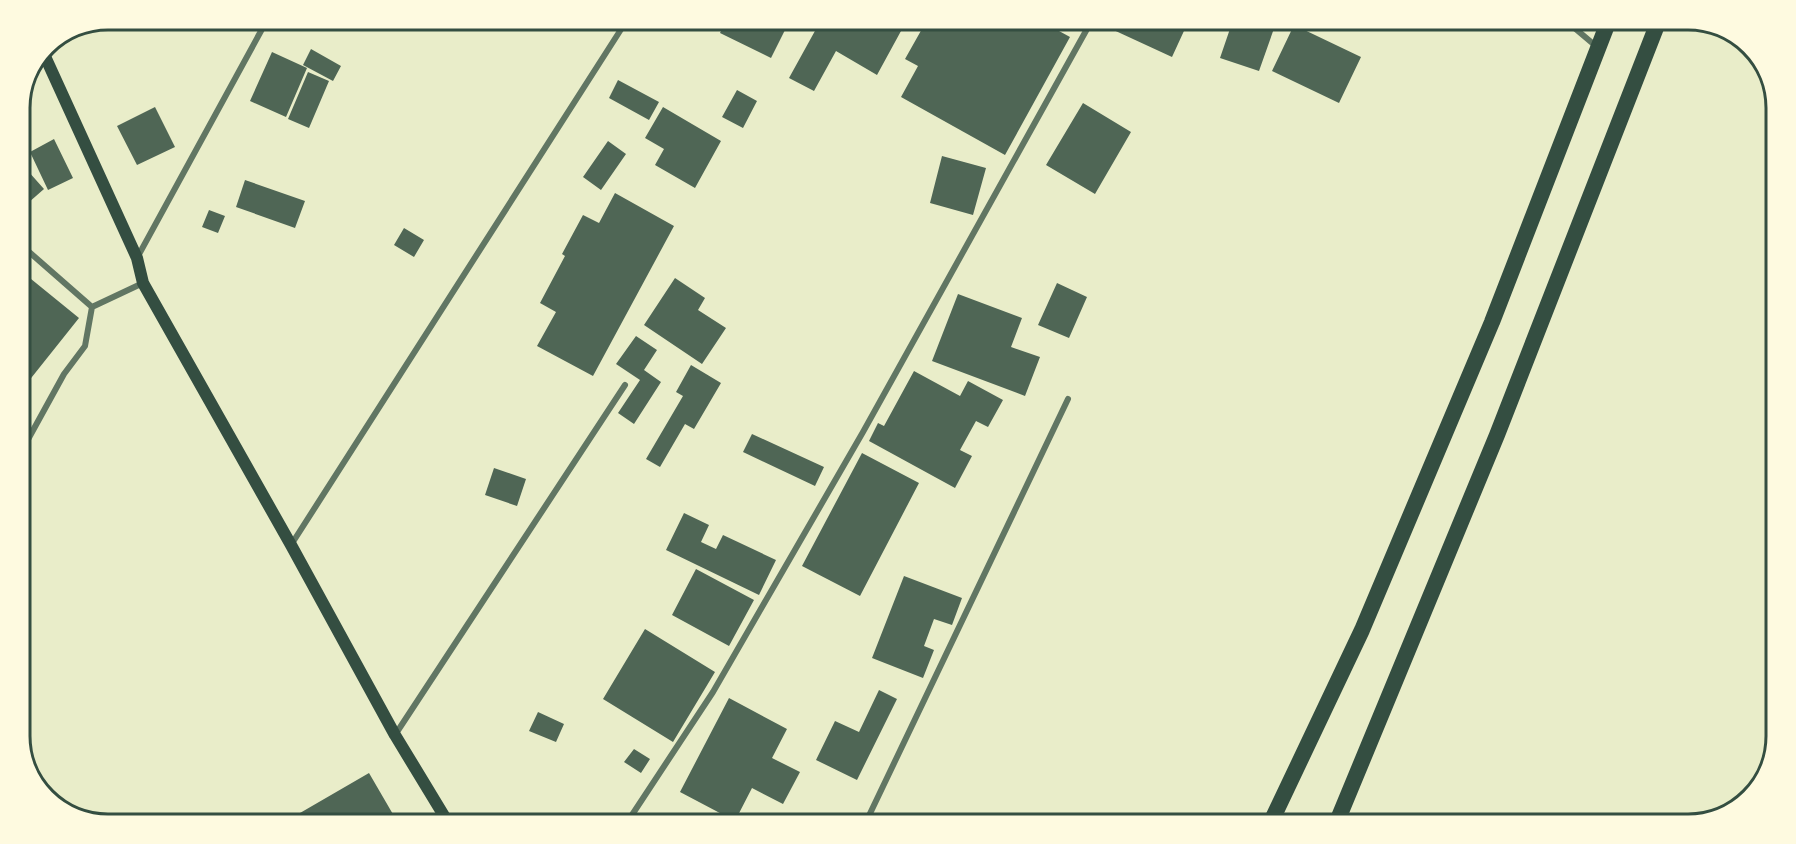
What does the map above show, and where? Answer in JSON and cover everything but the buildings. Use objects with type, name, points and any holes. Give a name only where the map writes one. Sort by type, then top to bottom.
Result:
[{"type":"highway","points":[[1275,814],[1362,630],[1492,322],[1605,30]]},
{"type":"highway","points":[[1341,814],[1497,435],[1655,30]]},
{"type":"main road","points":[[47,60],[137,258],[143,283],[395,735],[442,814]]},
{"type":"street","points":[[137,258],[262,30]]},
{"type":"street","points":[[291,545],[621,30]]},
{"type":"street","points":[[633,814],[713,692],[903,361],[1086,30]]},
{"type":"street","points":[[1577,30],[1598,48]]},
{"type":"street","points":[[30,253],[92,307]]},
{"type":"street","points":[[92,307],[143,283]]},
{"type":"street","points":[[30,436],[64,374],[85,346],[92,307]]},
{"type":"street","points":[[395,735],[625,385]]},
{"type":"street","points":[[870,814],[1068,399]]}]
